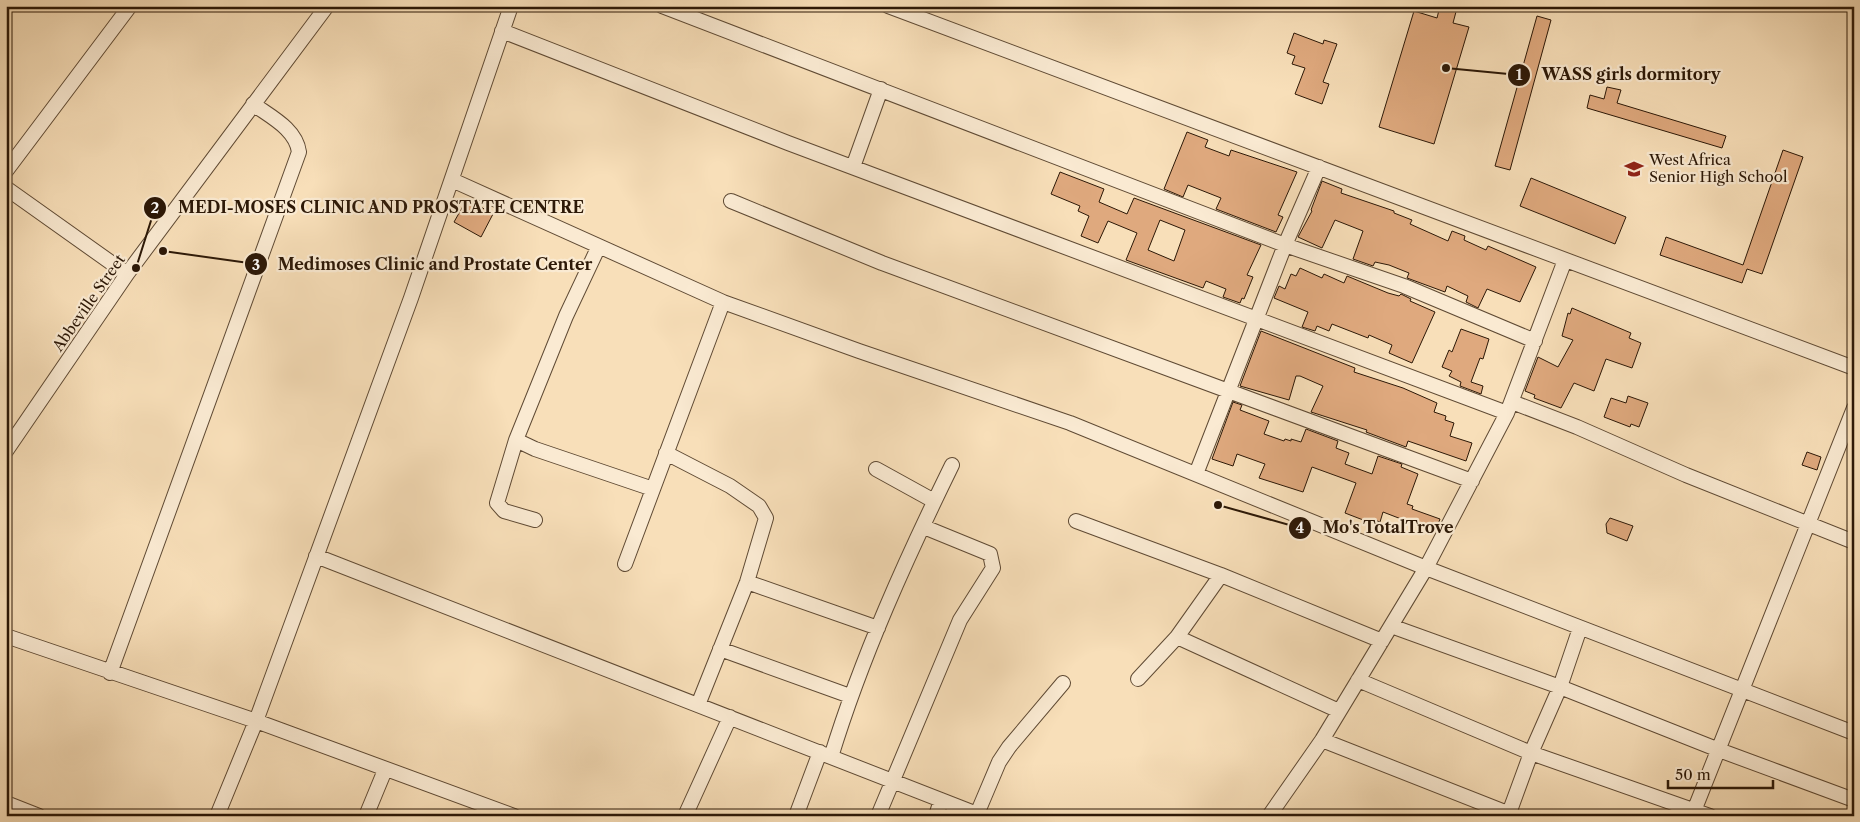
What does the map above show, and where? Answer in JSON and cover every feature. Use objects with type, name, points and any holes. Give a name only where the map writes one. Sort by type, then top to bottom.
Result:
[{"type":"street","points":[[6,172],[130,6]]},
{"type":"street","name":"Abbeville Street","points":[[6,451],[128,274],[327,6]]},
{"type":"street","points":[[217,816],[256,721],[411,298],[511,6]]},
{"type":"street","points":[[662,6],[1285,245],[1404,286],[1535,341]]},
{"type":"street","points":[[888,6],[1854,368]]},
{"type":"street","points":[[502,31],[853,167],[1258,319],[1510,408],[1577,427],[1686,475],[1854,542]]},
{"type":"street","points":[[853,167],[881,89]]},
{"type":"street","points":[[110,673],[299,152],[298,141],[291,132],[254,104]]},
{"type":"street","points":[[1196,474],[1258,319],[1285,245],[1319,168]]},
{"type":"street","points":[[452,180],[598,248],[723,302],[859,352],[1070,423],[1426,568],[1854,733]]},
{"type":"street","points":[[6,188],[128,274]]},
{"type":"street","points":[[731,201],[882,263],[1472,481]]},
{"type":"street","points":[[535,520],[504,511],[497,503],[516,440],[566,316],[598,248]]},
{"type":"street","points":[[1269,816],[1322,740],[1426,568],[1510,408],[1566,260]]},
{"type":"street","points":[[625,564],[723,302]]},
{"type":"street","points":[[1694,813],[1807,522],[1854,408]]},
{"type":"street","points":[[516,440],[535,449],[653,489]]},
{"type":"street","points":[[666,452],[730,486],[759,506],[766,518],[747,582],[698,705]]},
{"type":"street","points":[[796,816],[826,754],[878,628],[934,501],[952,465]]},
{"type":"street","points":[[876,469],[934,501]]},
{"type":"street","points":[[1076,521],[1221,575],[1382,641]]},
{"type":"street","points":[[878,816],[960,620],[993,568],[990,554],[924,527]]},
{"type":"street","points":[[316,556],[979,815],[999,762],[1009,747],[1064,683]]},
{"type":"street","points":[[1138,679],[1177,637],[1221,575]]},
{"type":"street","points":[[747,582],[878,628]]},
{"type":"street","points":[[1391,626],[1560,687],[1719,750],[1854,800]]},
{"type":"street","points":[[1322,740],[1511,815],[1531,752],[1560,687],[1580,628]]},
{"type":"street","points":[[6,636],[110,673],[256,721],[514,816]]},
{"type":"street","points":[[1177,637],[1339,711]]},
{"type":"street","points":[[720,649],[850,696]]},
{"type":"street","points":[[1358,680],[1531,752],[1694,813],[1710,816]]},
{"type":"street","points":[[685,816],[730,717]]},
{"type":"street","points":[[366,816],[385,770]]},
{"type":"street","points":[[936,816],[941,800]]},
{"type":"street","points":[[6,803],[39,816]]},
{"type":"building","points":[[1440,6],[1457,8],[1453,23],[1469,27],[1434,144],[1379,127],[1414,11],[1437,18]]},
{"type":"building","points":[[1537,16],[1551,20],[1510,170],[1495,166]]},
{"type":"building","points":[[1294,33],[1323,44],[1324,40],[1337,44],[1323,82],[1329,84],[1322,104],[1295,94],[1305,68],[1292,64],[1295,56],[1287,53]]},
{"type":"building","points":[[1607,87],[1621,90],[1617,103],[1726,136],[1722,148],[1587,108],[1590,95],[1604,99]]},
{"type":"building","points":[[1187,132],[1208,140],[1205,147],[1229,156],[1231,150],[1297,172],[1278,215],[1283,217],[1276,232],[1216,209],[1221,198],[1188,185],[1183,197],[1164,189]]},
{"type":"building","points":[[1783,150],[1803,157],[1762,274],[1747,269],[1742,283],[1660,255],[1666,237],[1743,265]]},
{"type":"building","points":[[1060,172],[1104,189],[1099,202],[1127,214],[1134,198],[1261,245],[1247,275],[1253,277],[1244,299],[1242,298],[1240,303],[1223,297],[1226,289],[1206,281],[1203,288],[1126,260],[1137,233],[1108,221],[1098,243],[1081,236],[1089,216],[1078,211],[1080,206],[1051,194]],"holes":[[[1160,220],[1185,230],[1174,261],[1148,250]]]},
{"type":"building","points":[[1531,178],[1626,217],[1615,244],[1520,206]]},
{"type":"building","points":[[1322,181],[1342,189],[1341,193],[1394,211],[1394,213],[1412,220],[1410,224],[1448,241],[1452,231],[1465,236],[1464,240],[1486,250],[1488,246],[1536,267],[1520,302],[1487,289],[1478,308],[1466,302],[1468,296],[1447,286],[1445,292],[1407,278],[1409,273],[1389,265],[1375,262],[1373,266],[1353,259],[1363,231],[1335,220],[1322,248],[1298,237],[1312,211]]},
{"type":"building","points":[[467,199],[493,214],[481,237],[454,222]]},
{"type":"building","points":[[1300,268],[1322,278],[1324,274],[1344,283],[1347,276],[1388,293],[1399,296],[1401,294],[1411,299],[1410,301],[1435,312],[1412,363],[1389,353],[1392,345],[1369,335],[1368,338],[1332,324],[1329,331],[1317,326],[1315,331],[1302,327],[1308,312],[1274,298],[1279,286],[1285,289],[1291,274],[1296,276]]},
{"type":"building","points":[[1572,308],[1631,333],[1629,338],[1641,343],[1632,368],[1606,359],[1594,391],[1574,383],[1561,408],[1534,398],[1535,395],[1525,391],[1538,357],[1558,367],[1573,340],[1562,336],[1568,313],[1570,314]]},
{"type":"building","points":[[1461,329],[1489,339],[1483,359],[1480,358],[1471,382],[1483,386],[1481,394],[1460,386],[1461,382],[1449,376],[1452,371],[1442,367],[1449,350],[1452,352]]},
{"type":"building","points":[[1261,331],[1355,368],[1354,372],[1403,388],[1437,403],[1434,412],[1446,416],[1445,420],[1454,423],[1450,436],[1472,443],[1466,461],[1408,441],[1406,447],[1366,432],[1367,430],[1311,412],[1323,386],[1300,376],[1296,376],[1289,400],[1240,386]]},
{"type":"building","points":[[1628,396],[1648,403],[1639,427],[1631,424],[1630,427],[1604,417],[1611,398],[1626,403]]},
{"type":"building","points":[[1233,402],[1242,405],[1240,410],[1269,421],[1264,434],[1284,441],[1285,439],[1291,441],[1291,439],[1301,442],[1306,429],[1338,441],[1336,448],[1349,453],[1345,464],[1372,474],[1378,456],[1402,464],[1401,467],[1418,474],[1407,504],[1413,506],[1412,509],[1440,519],[1435,532],[1383,512],[1380,522],[1372,519],[1371,523],[1345,513],[1356,483],[1312,467],[1303,492],[1259,478],[1265,464],[1237,454],[1233,466],[1212,459]]},
{"type":"building","points":[[1807,452],[1821,457],[1817,470],[1802,465]]},
{"type":"building","points":[[1610,518],[1633,526],[1627,541],[1607,533],[1606,524]]},
{"type":"place","name":"WASS girls dormitory","points":[[1446,68]]},
{"type":"place","name":"West Africa Senior High School","points":[[1634,169]]},
{"type":"place","name":"Medimoses Clinic and Prostate Center","points":[[163,251]]},
{"type":"place","name":"MEDI-MOSES CLINIC AND PROSTATE CENTRE","points":[[136,268]]},
{"type":"place","name":"Mo's TotalTrove","points":[[1218,505]]}]
